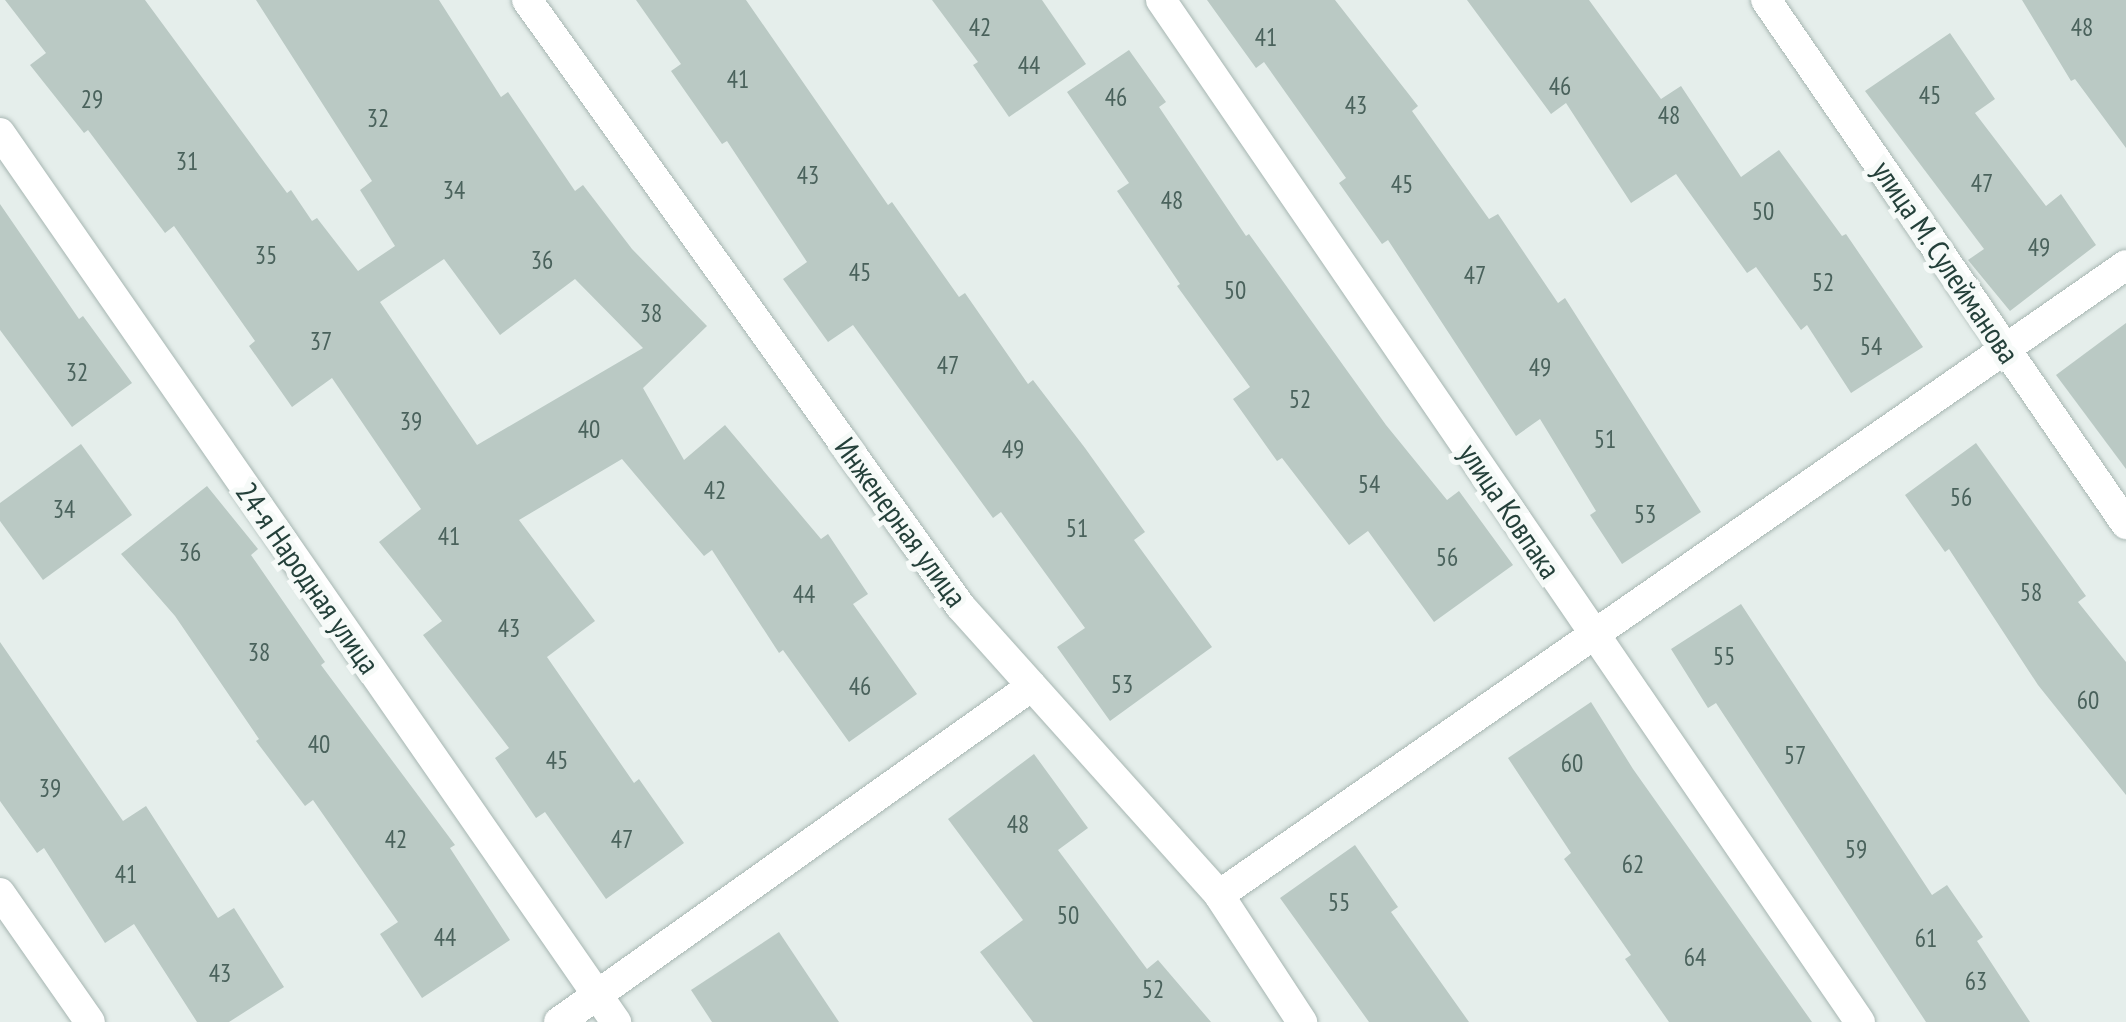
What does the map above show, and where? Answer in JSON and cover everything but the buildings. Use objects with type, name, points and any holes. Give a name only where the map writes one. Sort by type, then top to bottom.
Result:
[{"type":"street","name":"Инженерная улица","points":[[527,0],[961,607],[1218,895],[1302,1022]]},
{"type":"street","name":"улица Ковпака","points":[[1161,0],[1860,1022]]},
{"type":"street","name":"улица М. Сулейманова","points":[[1766,0],[2126,524]]},
{"type":"street","name":"24-я Народная улица","points":[[0,133],[616,1022]]},
{"type":"street","points":[[1218,895],[2126,266]]},
{"type":"street","points":[[559,1022],[1032,686]]},
{"type":"street","points":[[0,893],[90,1022]]}]
